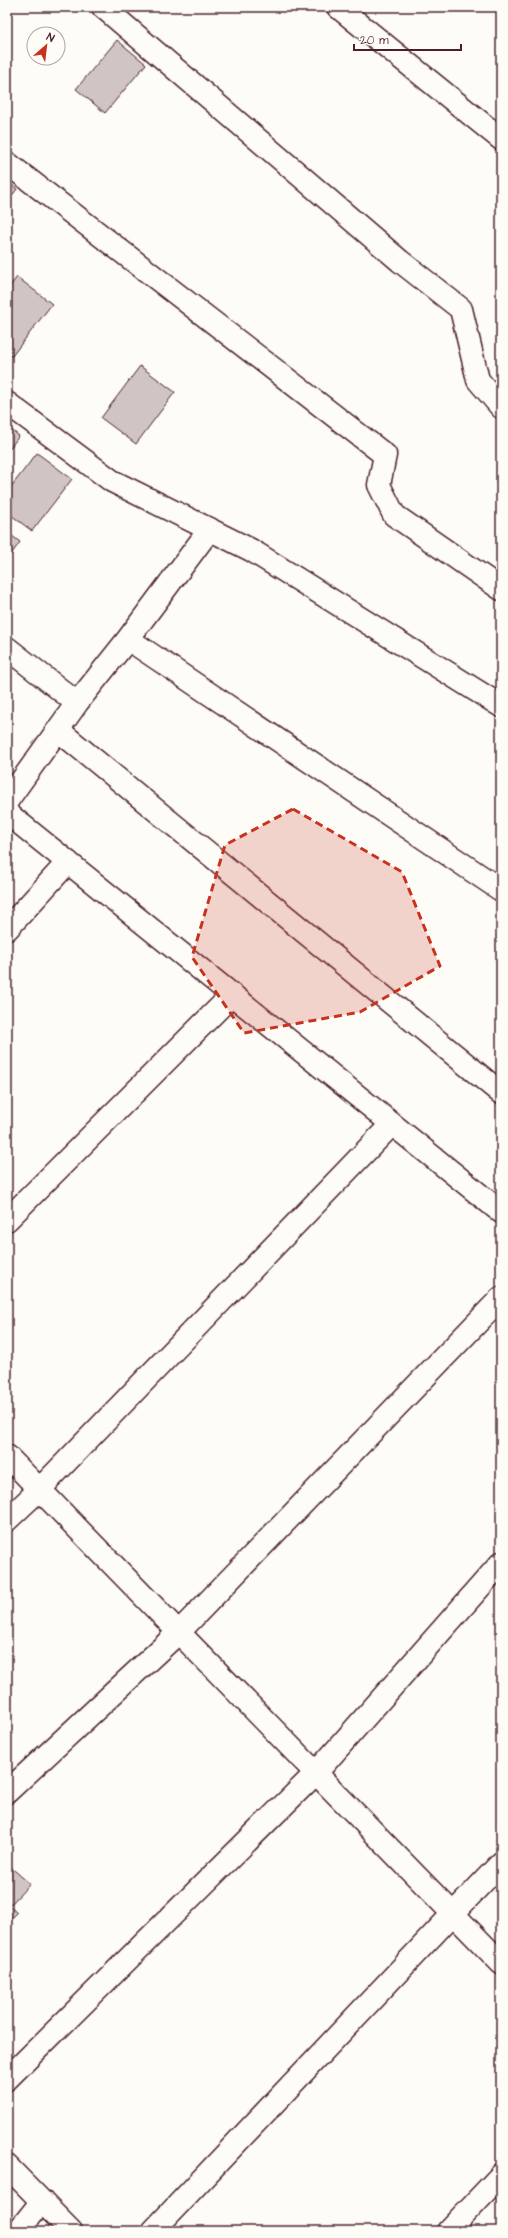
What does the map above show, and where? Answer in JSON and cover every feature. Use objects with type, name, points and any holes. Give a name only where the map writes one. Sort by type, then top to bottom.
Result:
[{"type":"street","points":[[102,7],[400,261],[461,309],[478,380],[501,407]]},
{"type":"street","points":[[338,7],[501,139]]},
{"type":"street","points":[[7,163],[385,455],[379,485],[394,515],[501,589]]},
{"type":"street","points":[[7,403],[112,481],[251,550],[501,706]]},
{"type":"street","points":[[7,801],[77,703],[128,639],[210,530]]},
{"type":"street","points":[[128,639],[501,890]]},
{"type":"street","points":[[7,648],[77,703]]},
{"type":"street","points":[[58,730],[501,1094]]},
{"type":"street","points":[[7,813],[501,1212]]},
{"type":"street","points":[[7,929],[68,862]]},
{"type":"street","points":[[7,1220],[232,995]]},
{"type":"street","points":[[7,1520],[40,1489],[392,1124]]},
{"type":"street","points":[[7,1792],[179,1632],[501,1298]]},
{"type":"street","points":[[7,1456],[501,1963]]},
{"type":"street","points":[[7,2079],[316,1773],[501,1563]]},
{"type":"street","points":[[153,2231],[501,1863]]},
{"type":"street","points":[[7,2166],[72,2231]]},
{"type":"street","points":[[448,2231],[501,2175]]},
{"type":"street","points":[[18,2231],[42,2201]]},
{"type":"highlighted area","points":[[293,809],[402,872],[440,966],[360,1012],[244,1033],[192,957],[225,845]]},
{"type":"building","points":[[117,40],[146,64],[105,113],[76,89]]},
{"type":"building","points":[[7,181],[17,189],[7,202]]},
{"type":"building","points":[[17,277],[52,304],[12,356],[7,352],[7,290]]},
{"type":"building","points":[[140,366],[175,392],[136,444],[101,418]]},
{"type":"building","points":[[7,426],[19,436],[7,452]]},
{"type":"building","points":[[37,453],[72,479],[32,531],[7,512],[7,492]]},
{"type":"building","points":[[7,532],[20,542],[7,560]]},
{"type":"building","points":[[7,1864],[30,1884],[11,1904],[7,1901]]},
{"type":"building","points":[[7,1904],[17,1913],[7,1923]]}]
